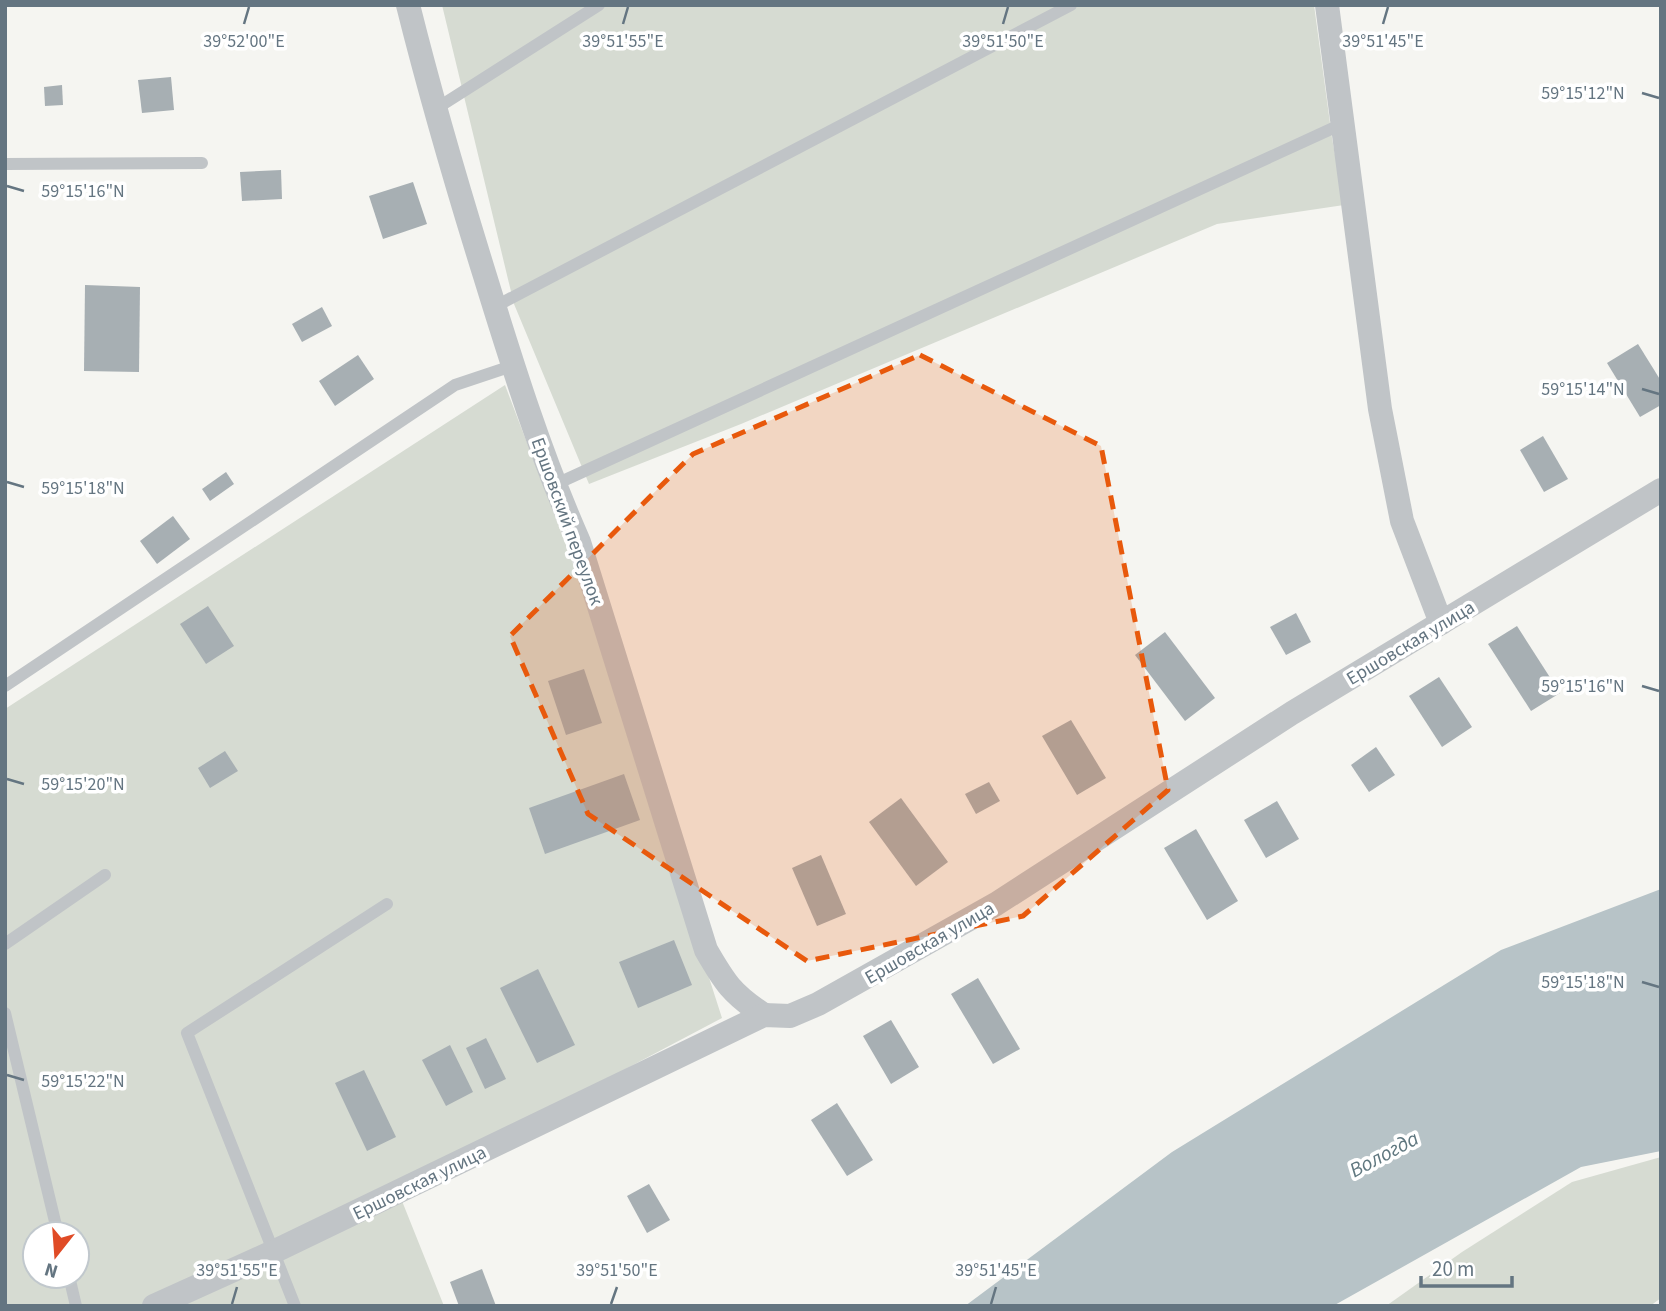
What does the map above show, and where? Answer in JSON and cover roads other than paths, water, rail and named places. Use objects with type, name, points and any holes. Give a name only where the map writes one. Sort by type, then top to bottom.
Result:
[{"type":"street","name":"Ершовский переулок","points":[[408,5],[434,110],[512,366],[554,485],[579,542],[706,950],[727,986],[745,1003],[764,1015]]},
{"type":"street","points":[[1326,5],[1380,409],[1402,522],[1441,623]]},
{"type":"street","name":"Ершовская улица","points":[[154,1306],[273,1252],[764,1015],[790,1016],[818,1004],[996,904],[1292,713],[1661,490]]},
{"type":"lane","points":[[434,110],[599,5]]},
{"type":"lane","points":[[494,307],[1071,5]]},
{"type":"lane","points":[[554,485],[1342,124]]},
{"type":"lane","points":[[5,164],[202,163]]},
{"type":"lane","points":[[5,686],[455,385],[512,366]]},
{"type":"lane","points":[[5,944],[105,875]]},
{"type":"lane","points":[[295,1306],[187,1032],[387,904]]},
{"type":"lane","points":[[5,1013],[55,1220]]},
{"type":"water","name":"Вологда","points":[[1661,889],[1661,1151],[1581,1167],[1333,1306],[965,1306],[1172,1152],[1501,950]]}]
